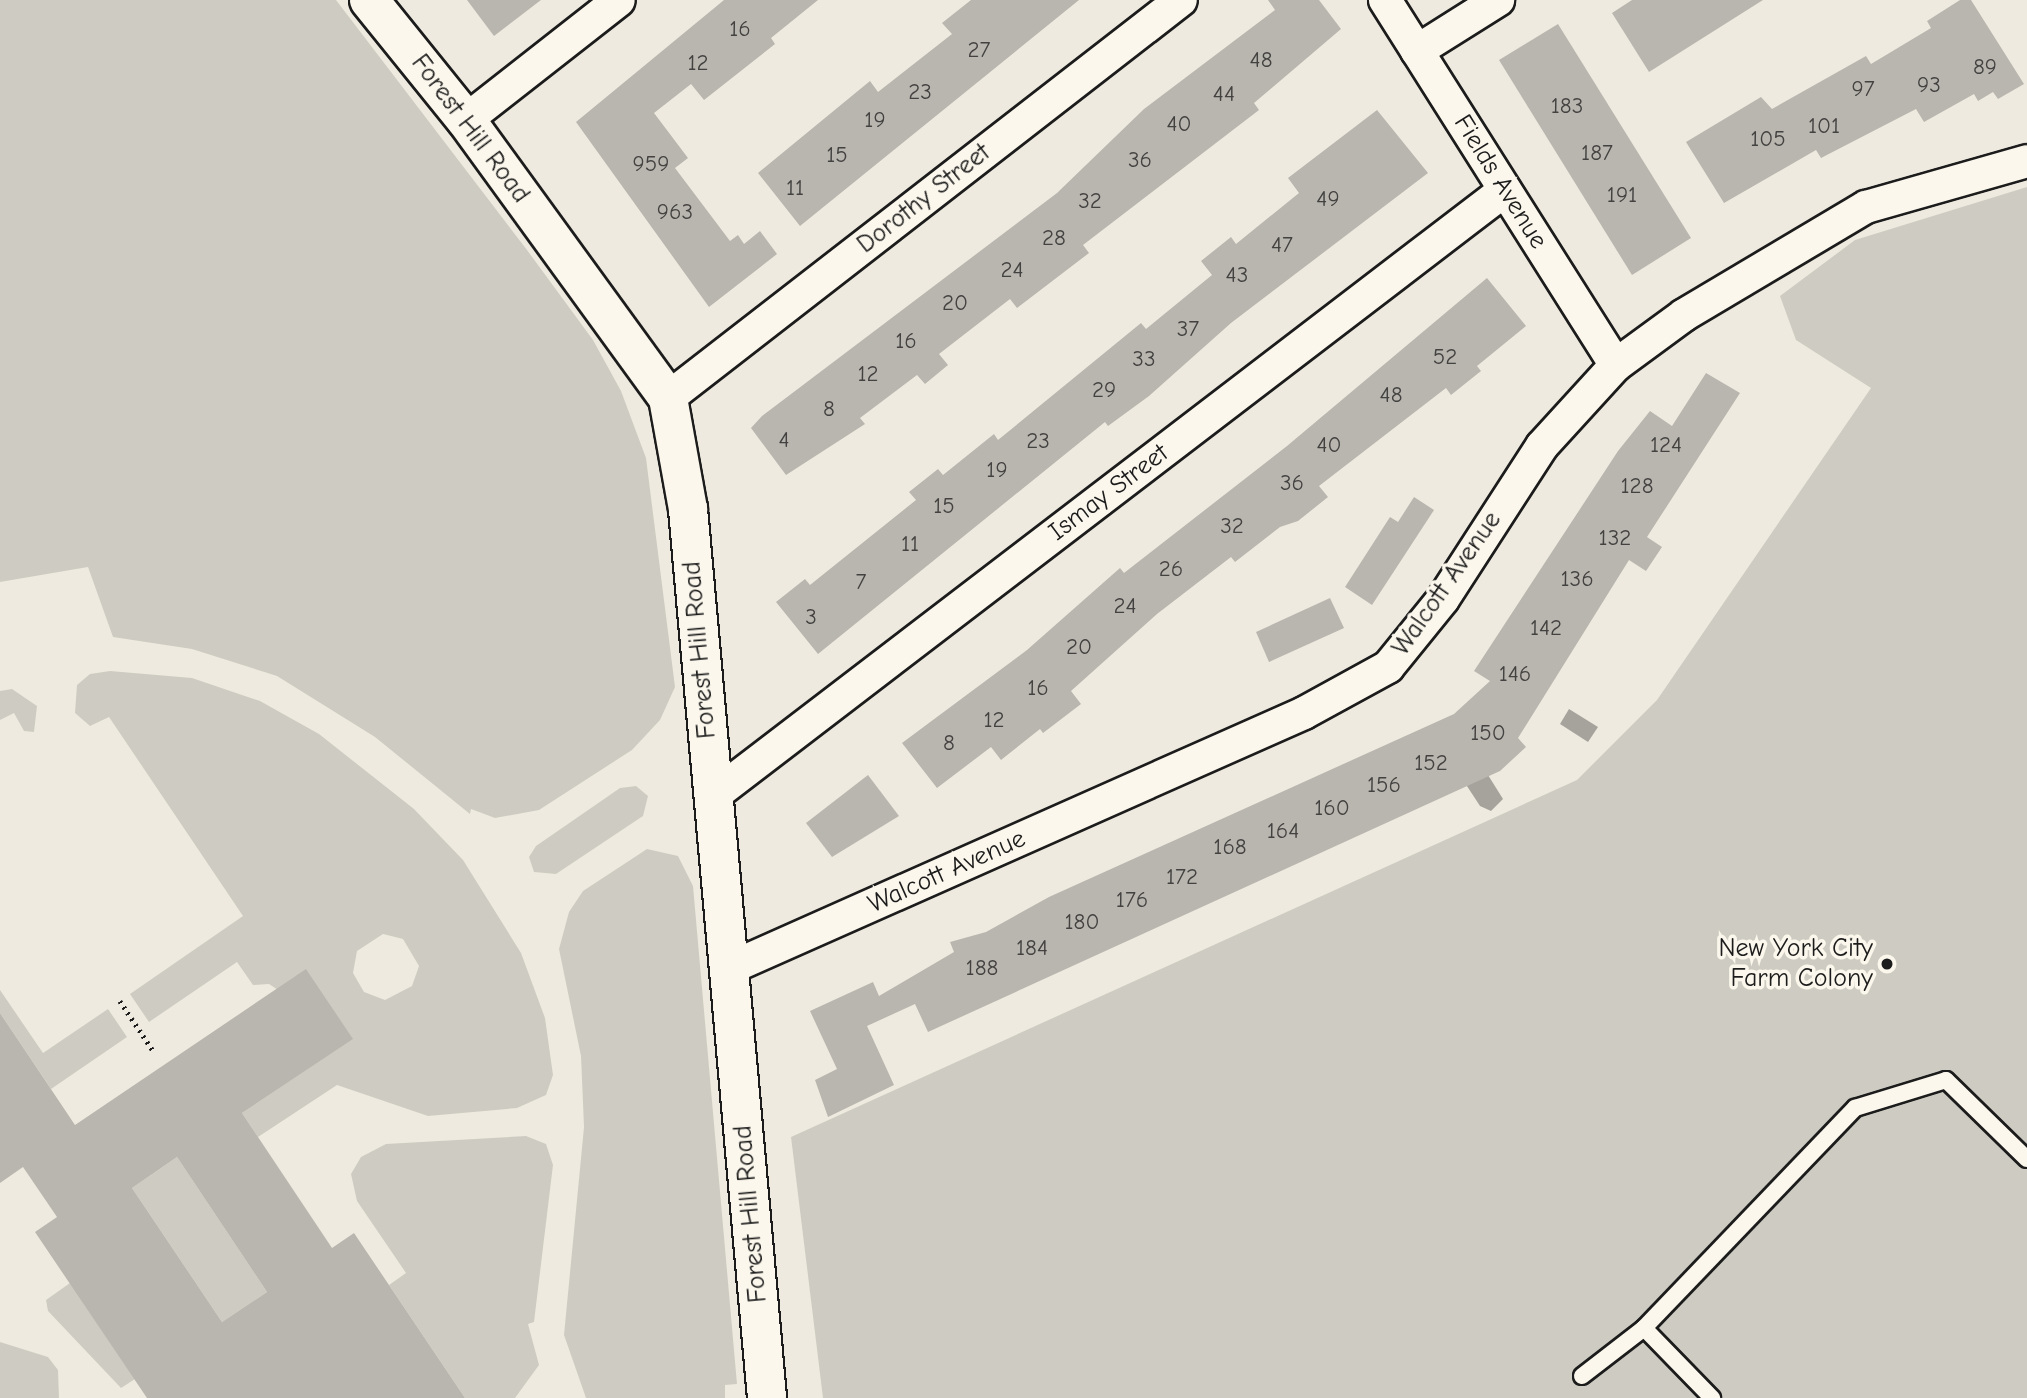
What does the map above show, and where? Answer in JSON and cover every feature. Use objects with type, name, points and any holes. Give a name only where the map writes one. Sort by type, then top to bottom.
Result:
[{"type":"street","name":"Forest Hill Road","points":[[369,0],[466,120],[668,398],[688,509],[767,1398]]},
{"type":"street","points":[[466,120],[619,0]]},
{"type":"street","name":"Dorothy Street","points":[[668,398],[1181,0]]},
{"type":"street","name":"Fields Avenue","points":[[1385,0],[1616,365]]},
{"type":"street","points":[[1417,51],[1498,0]]},
{"type":"street","name":"Walcott Avenue","points":[[730,968],[1304,713],[1388,667],[1443,599],[1542,446],[1616,365],[1684,315],[1866,207],[2027,161]]},
{"type":"street","name":"Ismay Street","points":[[713,796],[1505,190]]},
{"type":"lane","points":[[1582,1376],[1644,1328],[1855,1108],[1946,1080],[2027,1159]]},
{"type":"lane","points":[[1644,1328],[1712,1398]]},
{"type":"path","points":[[120,1001],[154,1052]]},
{"type":"shaded area","points":[[0,0],[336,0],[593,340],[621,391],[646,458],[675,687],[660,720],[632,750],[539,810],[495,818],[471,809],[470,814],[375,737],[277,676],[192,649],[113,637],[88,567],[0,582]]},
{"type":"shaded area","points":[[2027,187],[2027,1398],[823,1398],[791,1137],[1577,780],[1657,700],[1871,388],[1796,340],[1780,296],[1855,240]]},
{"type":"shaded area","points":[[110,671],[192,678],[260,701],[319,734],[414,809],[463,860],[521,953],[545,1018],[553,1075],[546,1095],[517,1108],[428,1116],[337,1085],[258,1137],[242,1113],[352,1039],[269,984],[253,985],[237,962],[149,1022],[130,994],[243,916],[109,717],[90,726],[75,713],[77,685],[90,674]],"holes":[[[383,934],[403,939],[419,966],[412,986],[385,1000],[364,992],[353,973],[357,951]]]},
{"type":"shaded area","points":[[12,689],[37,706],[34,732],[24,731],[14,713],[0,720],[0,691]]},
{"type":"shaded area","points":[[1569,709],[1598,727],[1588,742],[1560,724]]},
{"type":"shaded area","points":[[1488,775],[1503,799],[1491,811],[1480,806],[1465,783]]},
{"type":"shaded area","points":[[636,786],[648,796],[643,816],[556,874],[534,872],[529,857],[536,846],[620,788]]},
{"type":"shaded area","points":[[647,849],[678,856],[693,886],[737,1384],[725,1385],[725,1398],[586,1398],[564,1335],[584,1127],[581,1056],[559,949],[569,912],[583,891]]},
{"type":"shaded area","points":[[0,990],[43,1053],[108,1009],[127,1037],[51,1089],[0,1013]]},
{"type":"shaded area","points":[[526,1136],[546,1144],[553,1165],[534,1322],[528,1324],[539,1365],[515,1398],[465,1398],[389,1285],[406,1273],[357,1201],[351,1174],[361,1157],[386,1144]]},
{"type":"shaded area","points":[[177,1157],[267,1292],[222,1322],[132,1188]]},
{"type":"shaded area","points":[[70,1283],[135,1379],[121,1388],[48,1311],[46,1300]]},
{"type":"shaded area","points":[[0,1342],[48,1357],[58,1370],[59,1398],[0,1398]]},
{"type":"building","points":[[467,0],[541,0],[494,36]]},
{"type":"building","points":[[724,0],[818,0],[771,38],[775,44],[704,100],[691,84],[654,113],[688,158],[675,168],[730,241],[738,235],[744,244],[760,231],[777,254],[709,307],[576,122]]},
{"type":"building","points":[[971,0],[1079,0],[800,226],[758,173],[870,81],[878,92],[952,34],[942,23]]},
{"type":"building","points":[[1268,0],[1319,0],[1341,29],[1254,103],[1259,110],[1083,245],[1089,253],[1017,308],[1010,299],[939,354],[948,365],[925,384],[917,375],[860,418],[865,424],[786,475],[751,428],[762,416],[1057,193],[1144,109],[1275,10]]},
{"type":"building","points":[[1632,0],[1763,0],[1649,72],[1612,13]]},
{"type":"building","points":[[1960,0],[1971,0],[2024,84],[1998,99],[1993,92],[1978,101],[1974,94],[1924,122],[1916,109],[1821,158],[1816,150],[1724,203],[1686,142],[1761,97],[1772,109],[1866,56],[1871,64],[1931,28],[1927,21]]},
{"type":"building","points":[[1558,24],[1691,238],[1632,275],[1499,60]]},
{"type":"building","points":[[1377,110],[1428,173],[1231,323],[1149,396],[1108,426],[1105,422],[818,654],[776,602],[805,579],[810,585],[916,500],[909,492],[938,469],[943,475],[994,434],[998,440],[1141,323],[1146,329],[1212,275],[1201,261],[1231,237],[1236,244],[1299,193],[1288,178]]},
{"type":"building","points":[[1487,278],[1526,326],[1477,366],[1481,371],[1451,395],[1446,388],[1319,486],[1328,497],[1298,521],[1280,527],[1235,562],[1231,557],[1157,614],[1071,691],[1081,704],[1043,733],[1040,729],[1001,760],[991,747],[937,788],[902,743],[1027,650],[1120,568],[1124,573],[1287,446]]},
{"type":"building","points":[[1706,373],[1740,393],[1647,537],[1662,547],[1646,571],[1629,560],[1518,738],[1526,747],[1500,771],[928,1032],[915,1004],[867,1026],[894,1085],[828,1117],[815,1080],[837,1069],[810,1011],[873,982],[879,996],[954,952],[950,942],[986,932],[1049,897],[1454,714],[1490,681],[1474,671],[1618,451],[1650,411],[1672,426]]},
{"type":"building","points":[[1414,497],[1434,510],[1372,605],[1345,587],[1390,517],[1398,522]]},
{"type":"building","points":[[1330,598],[1344,628],[1269,662],[1256,632]]},
{"type":"building","points":[[868,775],[899,816],[832,857],[806,823]]},
{"type":"building","points":[[306,969],[353,1039],[242,1113],[332,1248],[354,1233],[465,1398],[147,1398],[35,1232],[57,1217],[23,1167],[0,1183],[0,1013],[75,1125]],"holes":[[[177,1157],[267,1292],[222,1322],[132,1188]]]},
{"type":"place","name":"New York City Farm Colony","points":[[1887,964]]}]
